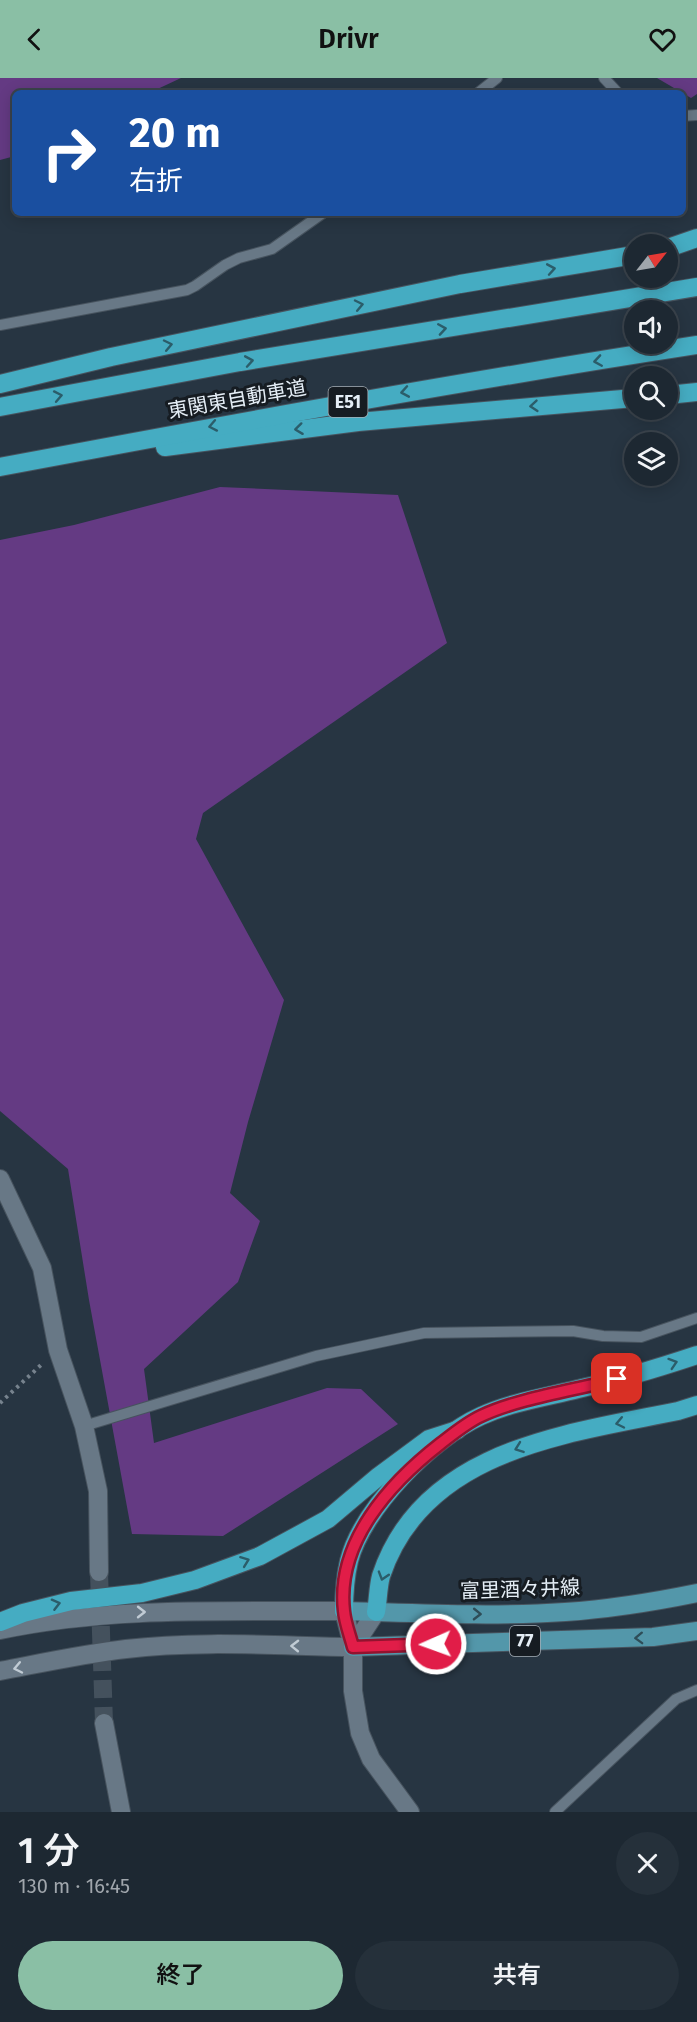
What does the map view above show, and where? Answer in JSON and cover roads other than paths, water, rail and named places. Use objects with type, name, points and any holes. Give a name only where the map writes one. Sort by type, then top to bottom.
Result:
[{"type":"highway","points":[[678,245],[697,238]]},
{"type":"highway","points":[[0,384],[111,357],[460,284],[624,257]]},
{"type":"highway","name":"東関東自動車道","points":[[0,407],[240,362],[697,287]]},
{"type":"highway","name":"東関東自動車道","points":[[0,468],[250,419],[510,374],[697,345]]},
{"type":"highway","points":[[678,394],[697,392]]},
{"type":"highway","points":[[0,468],[358,422],[624,399]]},
{"type":"highway","points":[[344,1611],[349,1560],[373,1511],[403,1476],[458,1430],[481,1416],[518,1403],[581,1389],[697,1355]]},
{"type":"highway","points":[[376,1612],[381,1578],[396,1541],[422,1509],[446,1485],[477,1466],[520,1447],[697,1405]]},
{"type":"highway","points":[[0,1622],[23,1612],[71,1600],[142,1593],[195,1580],[260,1556],[328,1519],[379,1476],[429,1439],[458,1430]]},
{"type":"main road","name":"富里酒々井線","points":[[344,1611],[501,1614],[565,1612],[641,1604],[697,1593]]},
{"type":"main road","name":"77","points":[[353,1647],[653,1637],[697,1630]]},
{"type":"street","points":[[0,1179],[42,1268],[58,1350],[84,1426],[98,1491],[99,1572]]},
{"type":"street","points":[[0,1630],[37,1622],[132,1612],[344,1611],[353,1647],[353,1691],[360,1733],[371,1759],[410,1812]]},
{"type":"street","points":[[353,1647],[376,1612]]},
{"type":"street","points":[[0,1671],[127,1649],[190,1646],[353,1647]]},
{"type":"street","points":[[104,1723],[121,1812]]},
{"type":"lane","points":[[482,90],[497,78]]},
{"type":"lane","points":[[604,78],[615,90]]},
{"type":"lane","points":[[0,325],[187,290],[239,258],[273,249],[319,216]]},
{"type":"lane","points":[[84,1426],[316,1356],[424,1333],[573,1331],[603,1336],[641,1337],[697,1318]]},
{"type":"lane","points":[[555,1812],[676,1699],[697,1690]]},
{"type":"tunnel","points":[[99,1572],[104,1723]]}]
